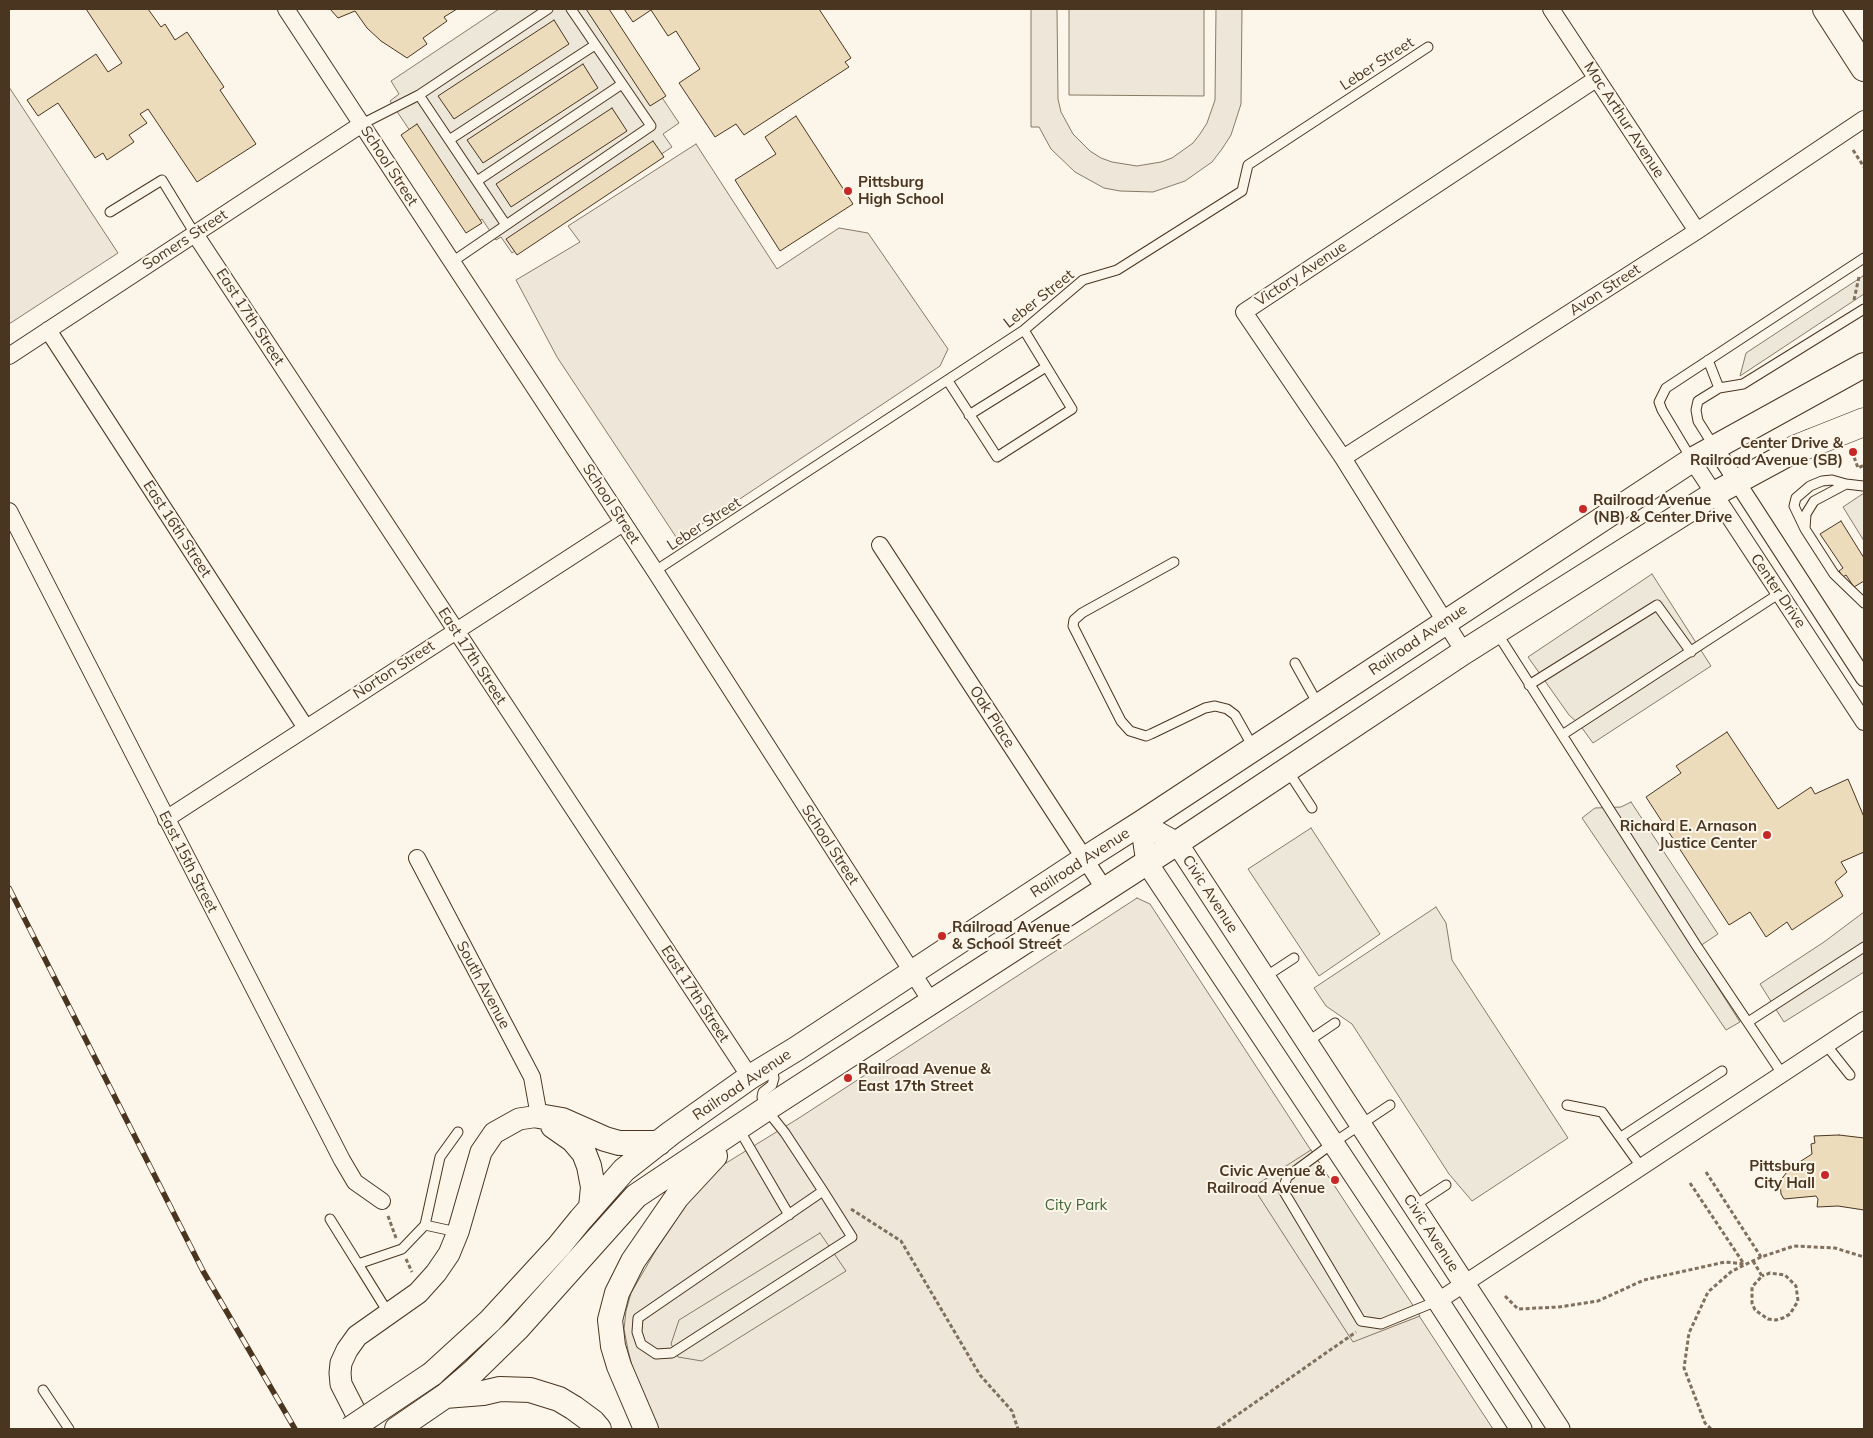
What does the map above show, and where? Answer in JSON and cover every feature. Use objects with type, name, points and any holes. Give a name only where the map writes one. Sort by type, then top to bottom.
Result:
[{"type":"highway","points":[[1796,449],[1864,422]]},
{"type":"main road","points":[[1826,9],[1864,68]]},
{"type":"main road","name":"Railroad Avenue","points":[[350,1429],[432,1374],[490,1321],[559,1246],[624,1170],[750,1077],[1141,824],[1692,460],[1864,365]]},
{"type":"main road","points":[[397,1429],[445,1396],[474,1371],[517,1329],[636,1196],[1178,843],[1464,652],[1714,494],[1864,412]]},
{"type":"main road","points":[[539,1116],[562,1120],[604,1139],[619,1142],[659,1143]]},
{"type":"main road","points":[[539,1116],[573,1140],[584,1153],[589,1166],[593,1188],[591,1207]]},
{"type":"main road","points":[[646,1429],[619,1366],[613,1346],[610,1320],[617,1293],[633,1261],[677,1197],[700,1170],[754,1119]]},
{"type":"main road","points":[[445,1396],[484,1393],[500,1388],[530,1390],[566,1404],[593,1422],[599,1429]]},
{"type":"street","name":"School Street","points":[[286,9],[655,571],[932,1002]]},
{"type":"street","name":"Mac Arthur Avenue","points":[[1551,9],[1697,231]]},
{"type":"street","name":"Victory Avenue","points":[[1464,652],[1447,621],[1343,458],[1244,312],[1596,79]]},
{"type":"street","name":"Avon Street","points":[[1343,458],[1697,231],[1864,119]]},
{"type":"street","name":"Somers Street","points":[[9,356],[362,124]]},
{"type":"street","name":"East 17th Street","points":[[195,234],[750,1077]]},
{"type":"street","name":"East 16th Street","points":[[48,330],[306,728]]},
{"type":"street","name":"Center Drive","points":[[1715,448],[1864,678]]},
{"type":"street","name":"Center Drive","points":[[1692,460],[1864,722]]},
{"type":"street","name":"East 15th Street","points":[[9,511],[342,1160],[355,1182],[382,1201]]},
{"type":"street","name":"Norton Street","points":[[166,819],[623,523]]},
{"type":"street","name":"Oak Place","points":[[880,545],[1086,858],[1105,890]]},
{"type":"street","name":"Civic Avenue","points":[[1141,824],[1178,843],[1559,1429]]},
{"type":"street","name":"Civic Avenue","points":[[1141,824],[1147,863],[1521,1429]]},
{"type":"street","name":"South Avenue","points":[[417,858],[532,1077],[539,1116]]},
{"type":"street","points":[[1438,1301],[1864,1020]]},
{"type":"street","points":[[364,1429],[341,1384],[341,1363],[347,1350],[357,1336],[410,1300],[436,1273],[449,1254],[458,1232],[481,1152],[494,1133],[519,1119],[539,1116]]},
{"type":"lane","points":[[362,124],[419,95],[548,9]]},
{"type":"lane","points":[[452,262],[651,126],[571,9]]},
{"type":"lane","points":[[449,140],[596,44]]},
{"type":"lane","name":"Leber Street","points":[[655,571],[1024,330],[1083,280],[1117,270],[1242,191],[1248,165],[1428,47]]},
{"type":"lane","points":[[477,181],[622,84]]},
{"type":"lane","points":[[419,95],[506,225]]},
{"type":"lane","points":[[110,212],[162,180],[195,234]]},
{"type":"lane","points":[[1692,460],[1666,418],[1659,402],[1666,388],[1864,258]]},
{"type":"lane","points":[[1715,448],[1698,421],[1696,405],[1698,401],[1719,388],[1743,384],[1864,309]]},
{"type":"lane","points":[[948,381],[997,457],[1072,409],[1024,330]]},
{"type":"lane","points":[[1708,360],[1719,388]]},
{"type":"lane","points":[[969,415],[1046,367]]},
{"type":"lane","points":[[1864,486],[1832,480],[1822,481],[1810,486],[1796,498],[1794,506],[1805,529],[1834,574],[1864,602]]},
{"type":"lane","points":[[1805,529],[1806,514],[1814,501],[1846,484]]},
{"type":"lane","points":[[1174,562],[1082,613],[1074,620],[1073,626],[1121,720],[1130,731],[1146,736],[1205,708],[1215,706],[1227,709],[1235,714],[1254,749]]},
{"type":"lane","points":[[1562,735],[1780,593]]},
{"type":"lane","points":[[1529,685],[1657,605],[1690,652]]},
{"type":"lane","points":[[1497,632],[1529,685],[1783,1075]]},
{"type":"lane","points":[[1295,663],[1319,706]]},
{"type":"lane","points":[[1287,770],[1312,808]]},
{"type":"lane","points":[[1748,1022],[1864,947]]},
{"type":"lane","points":[[1264,978],[1294,958]]},
{"type":"lane","points":[[1307,1042],[1335,1023]]},
{"type":"lane","points":[[1827,1046],[1850,1075]]},
{"type":"lane","points":[[772,1064],[774,1078],[772,1085],[763,1092],[754,1119],[789,1214]]},
{"type":"lane","points":[[1621,1137],[1722,1071]]},
{"type":"lane","points":[[1390,1105],[1333,1143],[1287,1178],[1283,1190],[1361,1321],[1381,1324],[1438,1301]]},
{"type":"lane","points":[[1567,1105],[1602,1112],[1642,1168]]},
{"type":"lane","points":[[754,1119],[785,1133],[823,1191],[852,1237],[672,1353],[656,1354],[641,1344],[637,1332],[638,1318],[823,1191]]},
{"type":"lane","points":[[358,1264],[402,1249],[426,1224],[440,1157],[458,1132]]},
{"type":"lane","points":[[1413,1206],[1446,1185]]},
{"type":"lane","points":[[330,1219],[389,1314]]},
{"type":"lane","points":[[426,1224],[458,1232]]},
{"type":"lane","points":[[43,1390],[69,1429]]},
{"type":"path","points":[[1853,150],[1864,167]]},
{"type":"path","points":[[1852,450],[1858,468],[1864,465]]},
{"type":"path","points":[[1706,1172],[1761,1257]]},
{"type":"path","points":[[1690,1183],[1744,1264]]},
{"type":"path","points":[[823,1191],[901,1241],[980,1376],[1012,1411],[1018,1429]]},
{"type":"path","points":[[1711,1429],[1704,1423],[1684,1368],[1689,1333],[1708,1292],[1732,1271],[1744,1264],[1794,1246],[1835,1248],[1864,1257]]},
{"type":"path","points":[[1752,1261],[1762,1276]]},
{"type":"path","points":[[1505,1296],[1518,1309],[1559,1307],[1598,1300],[1644,1280],[1726,1262],[1744,1264]]},
{"type":"path","points":[[1777,1273],[1785,1275],[1796,1286],[1798,1301],[1795,1308],[1783,1318],[1776,1320],[1761,1316],[1752,1303],[1752,1288],[1762,1276],[1777,1273]]},
{"type":"path","points":[[1217,1429],[1370,1322]]},
{"type":"green space","points":[[1031,9],[1057,9],[1058,99],[1061,112],[1073,134],[1090,151],[1101,158],[1112,162],[1137,166],[1172,158],[1193,143],[1200,134],[1207,123],[1215,100],[1216,9],[1242,9],[1241,104],[1231,135],[1212,162],[1185,181],[1153,192],[1120,191],[1104,188],[1075,172],[1051,149],[1039,127],[1031,127]]},
{"type":"green space","points":[[1069,9],[1204,9],[1204,96],[1069,95]]},
{"type":"green space","points":[[9,87],[118,253],[9,324]]},
{"type":"green space","points":[[696,144],[777,269],[839,228],[868,233],[948,349],[940,366],[678,540],[557,357],[516,280],[580,242],[568,226]]},
{"type":"green space","name":"City Park","points":[[1137,898],[1150,904],[1493,1429],[654,1429],[635,1378],[628,1350],[624,1329],[626,1311],[631,1293],[656,1250],[693,1195],[718,1168],[799,1118]]},
{"type":"shaded area","points":[[499,9],[603,9],[679,123],[663,134],[672,147],[512,253],[501,237],[496,240],[482,219],[473,225],[390,101],[399,94],[391,81]]},
{"type":"shaded area","points":[[1863,276],[1864,294],[1740,376],[1746,353]]},
{"type":"shaded area","points":[[1864,493],[1864,541],[1843,507]]},
{"type":"shaded area","points":[[1652,574],[1711,666],[1593,743],[1579,724],[1569,715],[1528,657]]},
{"type":"shaded area","points":[[1631,802],[1718,934],[1694,950],[1740,1022],[1726,1030],[1582,818],[1595,808],[1621,807]]},
{"type":"shaded area","points":[[1311,828],[1380,934],[1319,976],[1248,869]]},
{"type":"shaded area","points":[[1436,907],[1446,923],[1452,960],[1568,1138],[1472,1201],[1449,1174],[1352,1024],[1326,1006],[1314,988]]},
{"type":"shaded area","points":[[1864,912],[1864,972],[1784,1022],[1760,984],[1824,942]]},
{"type":"shaded area","points":[[1311,1150],[1420,1316],[1353,1342],[1253,1187]]},
{"type":"shaded area","points":[[820,1233],[846,1271],[702,1361],[678,1357],[671,1344],[679,1320]]},
{"type":"building","points":[[86,9],[148,9],[161,27],[165,24],[175,40],[187,32],[224,87],[220,90],[256,144],[197,182],[148,109],[140,114],[147,123],[129,135],[134,142],[107,160],[103,153],[95,158],[58,103],[38,116],[27,100],[96,54],[108,72],[122,63]]},
{"type":"building","points":[[330,9],[457,9],[444,17],[447,21],[423,38],[427,44],[407,58],[381,41],[367,28],[355,11],[338,18]]},
{"type":"building","points":[[586,9],[609,9],[666,96],[650,106]]},
{"type":"building","points":[[624,9],[819,9],[851,58],[845,62],[849,67],[744,135],[736,124],[715,137],[679,83],[700,69],[676,31],[668,36],[651,10],[633,22]]},
{"type":"building","points":[[554,20],[569,44],[454,119],[438,96]]},
{"type":"building","points":[[583,64],[598,88],[483,163],[467,140]]},
{"type":"building","points":[[612,108],[627,131],[511,207],[496,184]]},
{"type":"building","points":[[796,116],[853,204],[780,251],[735,180],[776,154],[765,137]]},
{"type":"building","points":[[417,124],[482,223],[466,233],[401,135]]},
{"type":"building","points":[[653,141],[664,157],[517,255],[506,239]]},
{"type":"building","points":[[1841,521],[1864,558],[1864,581],[1854,587],[1846,575],[1843,577],[1839,571],[1843,568],[1820,534]]},
{"type":"building","name":"Richard E. Arnason Justice Center","points":[[1727,732],[1778,809],[1811,787],[1815,794],[1848,779],[1864,817],[1864,852],[1841,862],[1847,872],[1835,882],[1843,896],[1792,930],[1787,922],[1766,937],[1750,912],[1729,925],[1646,797],[1681,773],[1676,766]]},
{"type":"building","name":"Pittsburg City Hall","points":[[1839,1135],[1864,1138],[1864,1210],[1838,1206],[1817,1207],[1818,1199],[1816,1196],[1784,1199],[1781,1194],[1780,1181],[1790,1168],[1812,1154],[1811,1144],[1815,1143],[1814,1136]]},
{"type":"railway","points":[[9,888],[203,1271],[295,1429]]},
{"type":"place","name":"Pittsburg High School","points":[[848,191]]},
{"type":"place","name":"Center Drive & Railroad Avenue (SB)","points":[[1853,452]]},
{"type":"place","name":"Railroad Avenue (NB) & Center Drive","points":[[1583,509]]},
{"type":"place","name":"Richard E. Arnason Justice Center","points":[[1767,835]]},
{"type":"place","name":"Railroad Avenue & School Street","points":[[942,936]]},
{"type":"place","name":"Railroad Avenue & East 17th Street","points":[[848,1078]]},
{"type":"place","name":"Pittsburg City Hall","points":[[1825,1175]]},
{"type":"place","name":"Civic Avenue & Railroad Avenue","points":[[1335,1180]]}]
